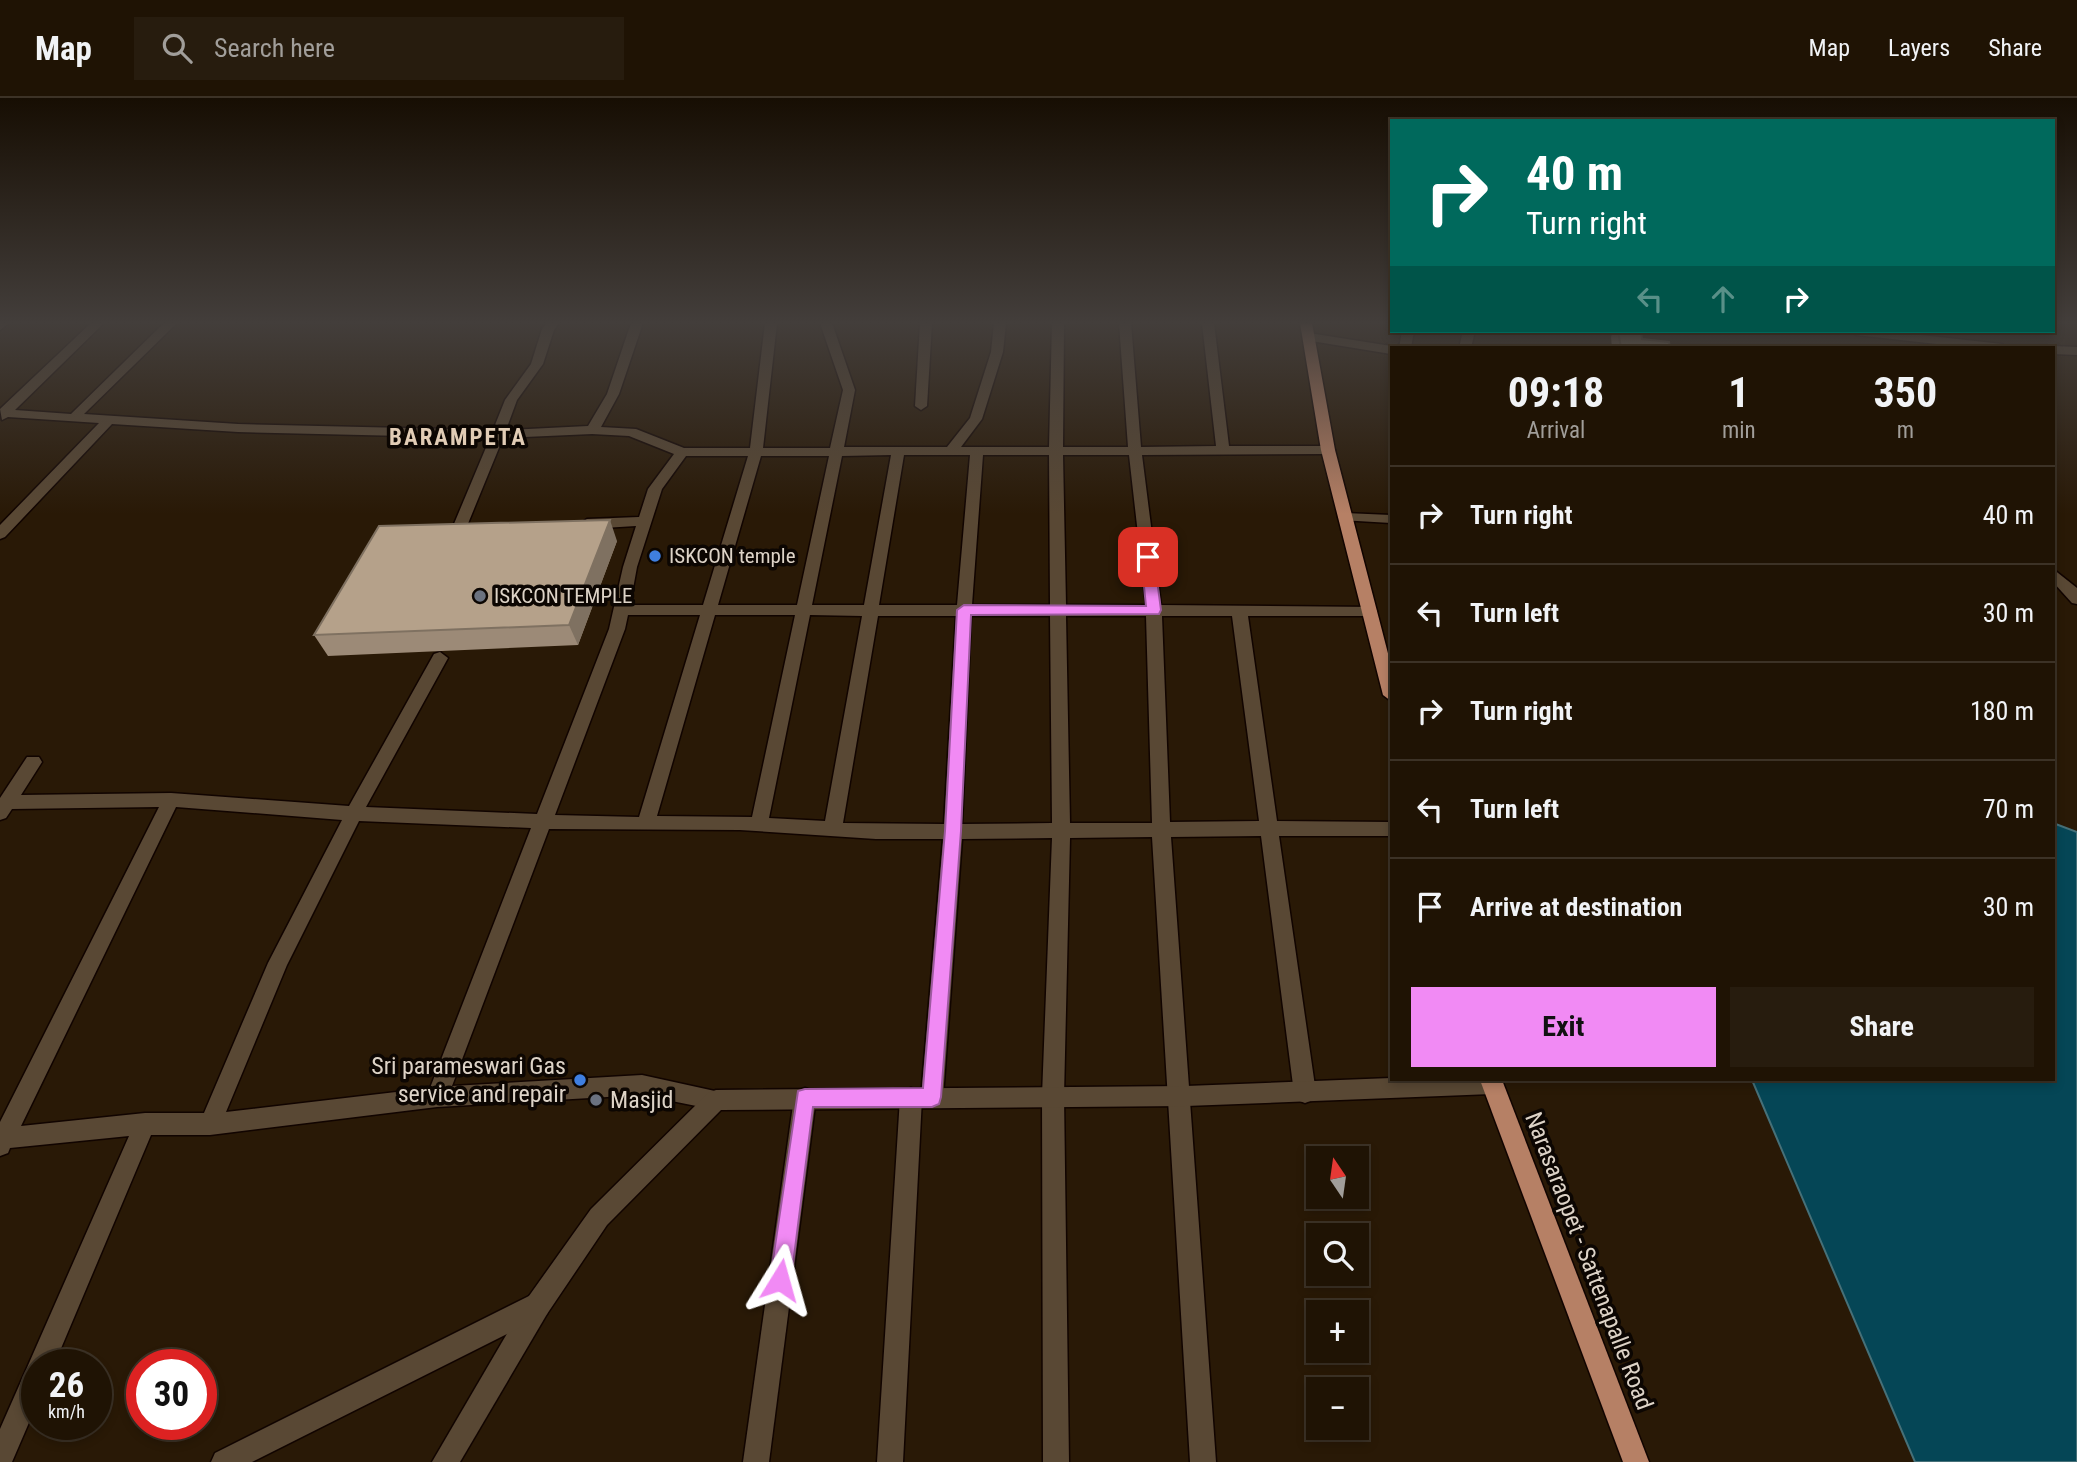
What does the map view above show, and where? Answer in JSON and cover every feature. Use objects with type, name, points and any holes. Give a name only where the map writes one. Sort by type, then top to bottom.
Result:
[{"type":"main road","points":[[1317,387],[1328,450],[1390,691]]},
{"type":"main road","name":"Narasaraopet - Sattenapalle Road","points":[[1492,1082],[1636,1462]]},
{"type":"street","points":[[2,415],[32,387]]},
{"type":"street","points":[[76,415],[106,387]]},
{"type":"street","points":[[485,530],[458,531],[511,400],[521,387]]},
{"type":"street","points":[[592,430],[615,387]]},
{"type":"street","points":[[646,823],[756,452],[764,387]]},
{"type":"street","points":[[759,824],[801,610],[837,452],[848,387]]},
{"type":"street","points":[[921,406],[922,387]]},
{"type":"street","points":[[950,452],[976,419],[986,387]]},
{"type":"street","points":[[1056,1462],[1053,1097],[1060,830],[1057,387]]},
{"type":"street","points":[[1131,387],[1154,610],[1161,831],[1203,1462]]},
{"type":"street","points":[[1216,387],[1223,450]]},
{"type":"street","points":[[2,415],[76,415],[107,422],[238,428],[498,434],[592,430],[631,432],[682,452],[1328,450]]},
{"type":"street","points":[[0,534],[107,422]]},
{"type":"street","points":[[890,1462],[922,1098],[953,831],[964,610],[977,451]]},
{"type":"street","points":[[437,1097],[617,629],[630,567],[655,489],[682,452]]},
{"type":"street","points":[[833,829],[898,452]]},
{"type":"street","points":[[1345,517],[1390,519]]},
{"type":"street","points":[[566,526],[646,521]]},
{"type":"street","points":[[2055,576],[2068,586],[2077,599]]},
{"type":"street","points":[[621,610],[1369,611]]},
{"type":"street","points":[[1239,610],[1305,1093]]},
{"type":"street","points":[[210,1124],[278,963],[354,813],[440,658]]},
{"type":"street","points":[[4,807],[33,762]]},
{"type":"street","points":[[4,807],[171,800],[354,813],[544,821],[759,824],[876,832],[1390,829]]},
{"type":"street","points":[[2,1141],[171,800]]},
{"type":"street","points":[[2,1141],[145,1124],[210,1124],[437,1097],[642,1085],[716,1100],[1180,1096],[1305,1093],[1492,1082]]},
{"type":"street","points":[[756,1462],[805,1098]]},
{"type":"street","points":[[445,1462],[538,1305],[599,1217],[716,1100]]},
{"type":"street","points":[[48,1349],[145,1124]]},
{"type":"street","points":[[224,1462],[538,1305]]},
{"type":"street","points":[[0,1459],[21,1411]]},
{"type":"water","points":[[2055,824],[2077,832],[2077,1462],[1915,1462],[1752,1081],[2055,1081]]},
{"type":"building","name":"ISKCON TEMPLE","points":[[610,520],[569,625],[314,635],[379,526]]},
{"type":"place","name":"ISKCON temple","points":[[655,556]]},
{"type":"place","name":"ISKCON TEMPLE","points":[[480,596]]},
{"type":"place","name":"Sri parameswari Gas service and repair","points":[[580,1080]]},
{"type":"place","name":"Masjid","points":[[596,1100]]},
{"type":"district","name":"BARAMPETA","points":[[458,437]]},
{"type":"route","points":[[780,1280],[805,1098],[932,1097],[953,831],[964,610],[1154,610],[1148,557]]}]
